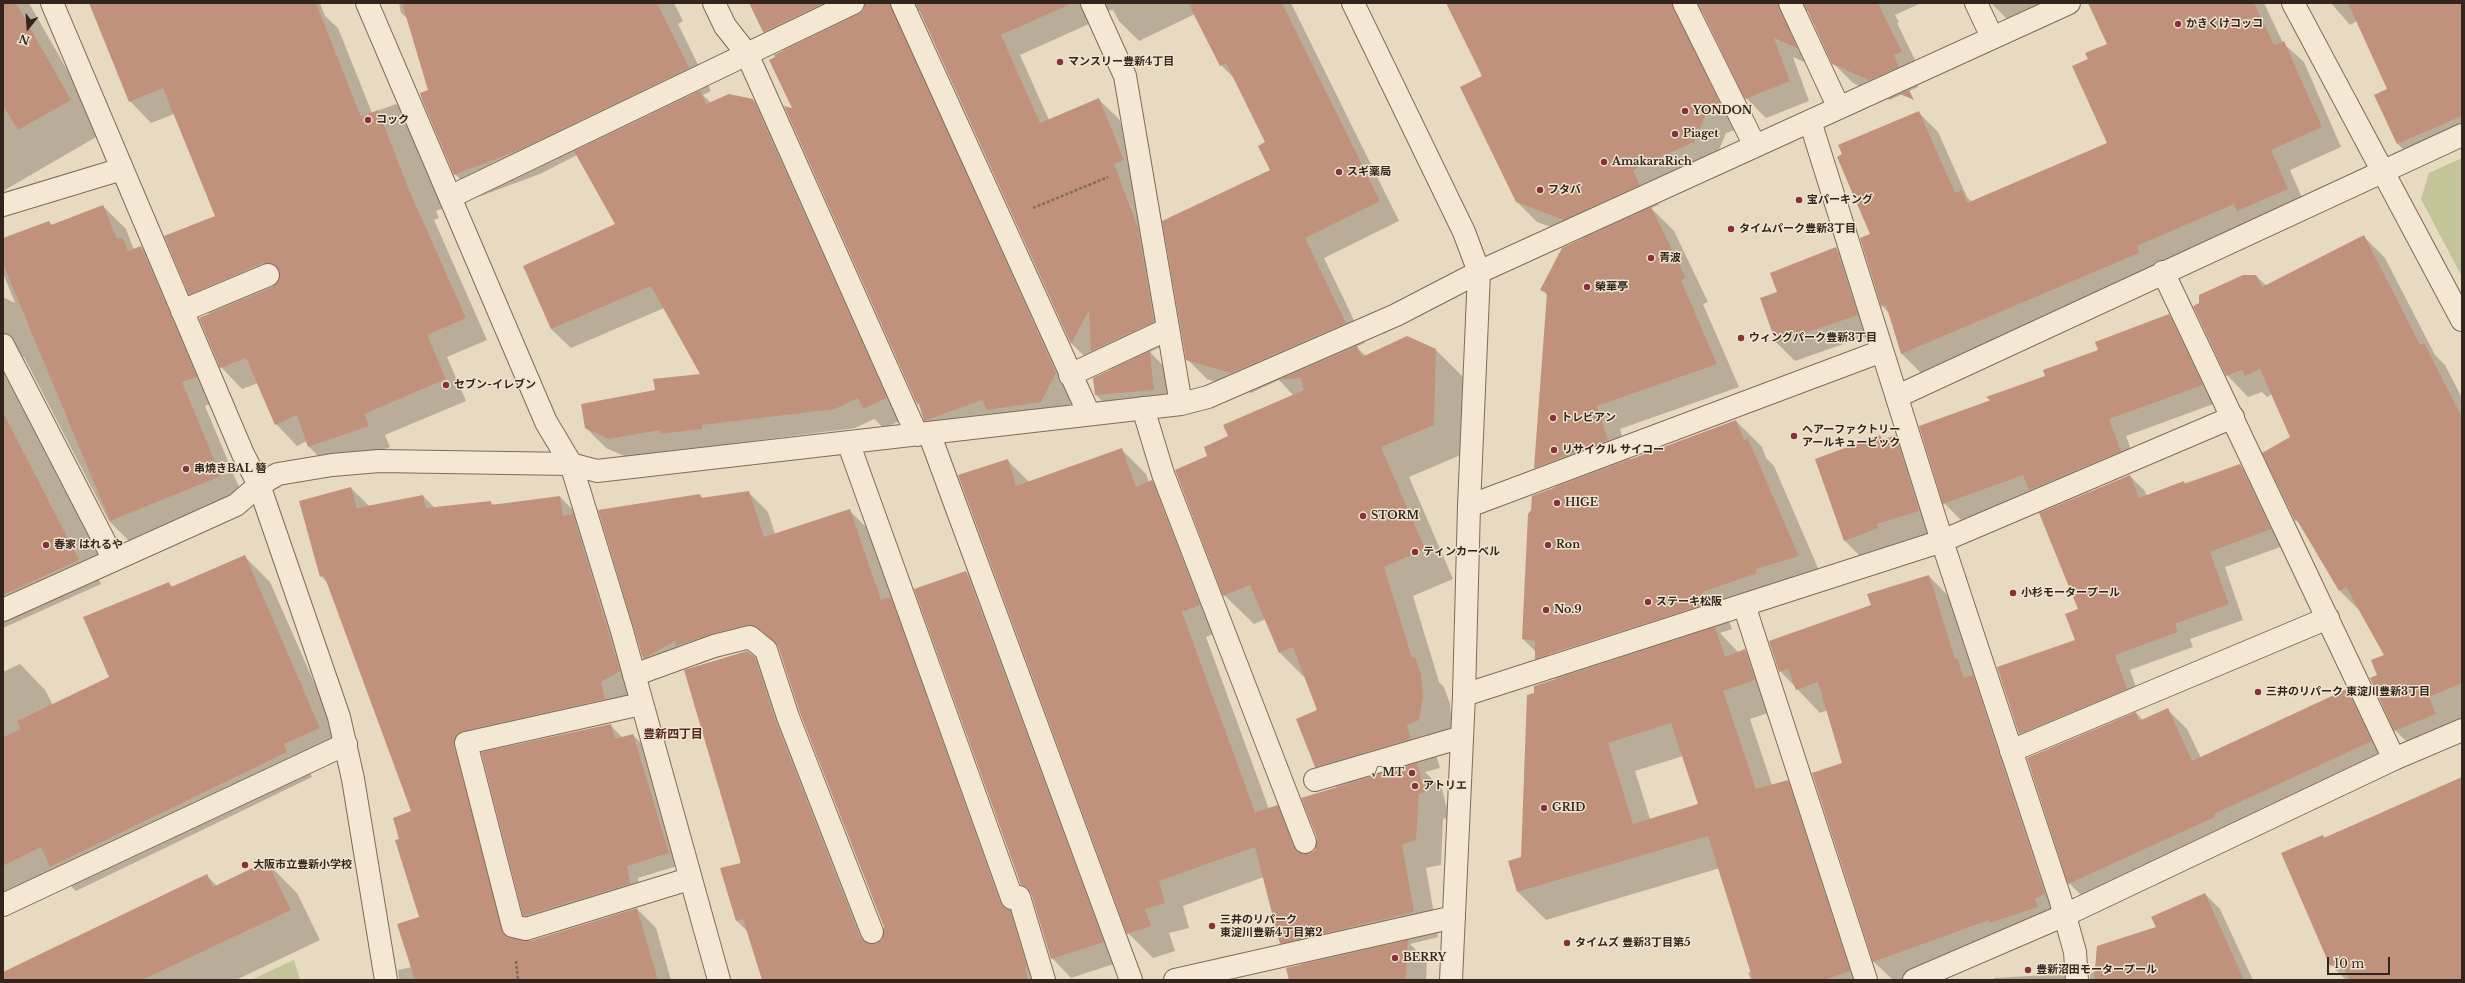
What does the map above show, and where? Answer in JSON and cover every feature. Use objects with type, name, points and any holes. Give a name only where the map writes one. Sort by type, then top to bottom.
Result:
[{"type":"street","points":[[52,3],[243,454],[259,485],[339,717],[346,744],[386,980]]},
{"type":"street","points":[[367,3],[546,422],[571,464],[634,675],[689,879],[719,980]]},
{"type":"street","points":[[714,3],[725,26],[747,54],[923,434],[1131,980]]},
{"type":"street","points":[[450,197],[853,3]]},
{"type":"street","points":[[902,3],[1089,414]]},
{"type":"street","points":[[1092,3],[1125,76],[1181,404]]},
{"type":"street","points":[[1353,3],[1464,232],[1478,272],[1469,506],[1464,695],[1451,980]]},
{"type":"street","points":[[1684,3],[1755,146]]},
{"type":"street","points":[[1790,3],[1839,108]]},
{"type":"street","points":[[1976,3],[1992,37]]},
{"type":"street","points":[[3,610],[236,504],[259,485],[278,474],[332,465],[379,461],[571,464],[597,471],[1181,404],[1208,397],[1396,315],[1478,272],[2069,3]]},
{"type":"street","points":[[2293,3],[2462,320]]},
{"type":"street","points":[[1810,121],[1882,351],[1898,396],[1942,541],[2066,915],[2075,952],[2077,980]]},
{"type":"street","points":[[1898,396],[2382,170],[2462,135]]},
{"type":"street","points":[[3,205],[122,169]]},
{"type":"street","points":[[2163,272],[2394,759]]},
{"type":"street","points":[[182,311],[268,275]]},
{"type":"street","points":[[1070,375],[1168,329]]},
{"type":"street","points":[[3,345],[114,560]]},
{"type":"street","points":[[1469,506],[1882,351]]},
{"type":"street","points":[[1143,408],[1162,474],[1305,842]]},
{"type":"street","points":[[1464,695],[1942,541],[2233,417]]},
{"type":"street","points":[[848,442],[1012,898],[1019,897],[1044,980]]},
{"type":"street","points":[[1744,604],[1866,980]]},
{"type":"street","points":[[2011,751],[2328,618]]},
{"type":"street","points":[[634,675],[714,646],[750,637],[766,650],[788,717],[872,932]]},
{"type":"street","points":[[641,704],[466,743],[513,926],[526,930],[689,879]]},
{"type":"street","points":[[1914,980],[2066,915],[2394,759],[2462,730]]},
{"type":"street","points":[[1315,780],[1462,737]]},
{"type":"street","points":[[3,905],[346,744]]},
{"type":"street","points":[[1176,980],[1454,917]]},
{"type":"path","points":[[1001,222],[1140,164]]},
{"type":"green space","points":[[2462,158],[2462,277],[2421,199],[2429,173]]},
{"type":"green space","points":[[294,960],[300,980],[251,980]]},
{"type":"building","points":[[3,3],[16,3],[71,100],[18,130],[3,106]]},
{"type":"building","points":[[89,3],[316,3],[361,117],[378,110],[409,190],[466,318],[427,335],[446,379],[364,414],[369,426],[308,447],[297,415],[275,425],[246,358],[220,368],[199,318],[273,287],[278,282],[280,271],[275,265],[263,263],[189,295],[164,236],[215,216],[163,88],[129,102]]},
{"type":"building","points":[[402,3],[657,3],[689,68],[517,151],[454,175],[422,100],[420,93],[428,90]]},
{"type":"building","points":[[749,3],[824,3],[763,32]]},
{"type":"building","points":[[865,3],[890,3],[1056,373],[1041,402],[987,410],[982,400],[924,421],[919,403],[917,404],[784,106],[792,108],[769,60],[775,57],[774,55],[858,14],[864,10]]},
{"type":"building","points":[[916,3],[1073,3],[1001,35],[1040,123],[1099,98],[1124,160],[1114,164],[1138,228],[1154,322],[1091,351],[1089,310],[1071,344]]},
{"type":"building","points":[[1188,3],[1282,3],[1380,201],[1305,238],[1346,323],[1231,373],[1186,360],[1162,221],[1270,170],[1258,146],[1265,142],[1226,63],[1220,66]]},
{"type":"building","points":[[1446,3],[1672,3],[1722,108],[1706,114],[1694,142],[1633,170],[1640,185],[1564,220],[1516,202],[1460,87],[1482,76]]},
{"type":"building","points":[[1698,3],[1778,3],[1797,48],[1774,38],[1790,81],[1745,99]]},
{"type":"building","points":[[1804,3],[1878,3],[1902,52],[1894,55],[1899,67],[1869,80],[1832,64]]},
{"type":"building","points":[[2088,3],[2254,3],[2274,45],[2284,41],[2322,127],[2271,150],[2288,189],[2237,211],[2234,204],[2137,246],[2139,253],[1901,354],[1886,305],[1881,306],[1860,238],[1870,234],[1837,157],[1842,154],[1838,145],[1919,111],[1955,193],[1962,190],[1967,203],[2107,143],[2072,66],[2088,59],[2085,53],[2107,44]]},
{"type":"building","points":[[2348,3],[2462,3],[2462,116],[2397,144],[2374,95],[2387,89]]},
{"type":"building","points":[[1909,90],[1914,100],[1900,94]]},
{"type":"building","points":[[700,91],[706,104],[729,94],[753,99],[887,398],[863,409],[858,398],[835,409],[702,425],[702,429],[661,434],[660,430],[609,439],[585,428],[581,404],[655,390],[653,379],[700,374],[651,286],[551,329],[523,266],[615,224],[574,151]]},
{"type":"building","points":[[103,205],[117,239],[122,237],[128,251],[141,246],[197,377],[182,382],[221,476],[110,521],[3,264],[3,238],[49,221],[51,225]]},
{"type":"building","points":[[1651,207],[1686,278],[1681,280],[1717,364],[1597,406],[1608,440],[1534,468],[1547,293],[1540,290],[1562,248]]},
{"type":"building","points":[[2364,235],[2420,345],[2424,343],[2462,417],[2462,683],[2429,697],[2436,714],[2394,731],[2370,678],[2377,675],[2371,660],[2384,655],[2346,587],[2339,591],[2297,520],[2295,521],[2262,453],[2290,437],[2260,369],[2245,376],[2242,370],[2226,376],[2193,306],[2199,303],[2199,295],[2243,275],[2256,275],[2262,287]]},
{"type":"building","points":[[1836,247],[1858,315],[1776,343],[1760,298],[1777,292],[1770,273]]},
{"type":"building","points":[[2169,314],[2203,385],[2109,419],[2121,451],[2029,490],[2023,475],[1943,504],[1919,426],[1991,400],[1986,397],[2045,376],[2043,370],[2098,350],[2095,342]]},
{"type":"building","points":[[1407,336],[1436,349],[1434,425],[1381,447],[1425,549],[1384,567],[1412,658],[1415,657],[1421,674],[1423,697],[1419,720],[1407,725],[1411,739],[1315,767],[1296,719],[1317,710],[1293,647],[1279,653],[1250,585],[1223,596],[1175,470],[1207,456],[1204,447],[1228,436],[1223,425],[1304,390],[1301,378],[1278,380],[1357,346],[1362,357]]},
{"type":"building","points":[[1150,351],[1154,390],[1095,395],[1093,378]]},
{"type":"building","points":[[3,412],[79,560],[3,595]]},
{"type":"building","points":[[1736,420],[1744,440],[1748,439],[1799,556],[1756,569],[1757,573],[1703,592],[1707,604],[1535,659],[1535,641],[1522,639],[1528,514],[1531,510],[1532,496]]},
{"type":"building","points":[[1880,435],[1882,440],[1896,435],[1919,511],[1877,524],[1878,528],[1844,541],[1815,459]]},
{"type":"building","points":[[1122,448],[1136,487],[1152,480],[1200,605],[1182,612],[1255,812],[1278,805],[1294,847],[1303,854],[1309,854],[1315,850],[1317,838],[1301,798],[1417,763],[1425,792],[1419,794],[1416,840],[1402,844],[1414,912],[1280,944],[1255,847],[1159,881],[1165,903],[1145,909],[1151,926],[1127,934],[958,475],[1008,459],[1016,486]]},
{"type":"building","points":[[2240,464],[2271,529],[2210,552],[2229,604],[2175,624],[2178,632],[2115,655],[2127,689],[2019,734],[1997,667],[2075,640],[2065,614],[2078,609],[2039,513],[2130,475],[2139,498],[2184,481],[2185,484]]},
{"type":"building","points":[[351,487],[357,508],[423,495],[426,508],[491,501],[491,505],[560,496],[563,516],[573,514],[620,671],[601,682],[605,699],[463,731],[457,734],[454,746],[504,935],[510,938],[530,941],[637,908],[658,980],[415,980],[397,924],[419,917],[395,840],[399,839],[393,818],[411,811],[324,575],[320,577],[299,501]]},
{"type":"building","points":[[749,491],[764,537],[850,509],[881,600],[891,597],[1000,902],[1004,907],[1010,910],[1027,967],[1025,967],[1028,980],[762,980],[743,919],[736,921],[720,868],[741,863],[684,670],[747,651],[755,657],[776,722],[860,937],[865,942],[876,944],[882,939],[884,927],[800,713],[778,646],[758,627],[747,625],[711,634],[676,646],[675,641],[643,659],[598,510],[700,494],[701,498]]},
{"type":"building","points":[[245,555],[320,728],[284,744],[287,752],[50,867],[41,847],[3,866],[3,737],[21,729],[17,721],[109,677],[83,617],[169,582],[171,587]]},
{"type":"building","points":[[966,571],[1104,942],[1051,959],[1031,893],[1028,888],[1021,885],[914,589]]},
{"type":"building","points":[[1929,575],[1955,659],[1957,658],[1964,678],[1973,675],[2045,894],[2035,899],[2038,907],[1990,923],[1989,920],[1873,962],[1812,773],[1842,763],[1818,682],[1796,690],[1788,669],[1779,672],[1769,641],[1871,605],[1867,594]]},
{"type":"building","points":[[1715,627],[1725,657],[1745,649],[1755,680],[1723,691],[1756,789],[1788,780],[1850,971],[1824,980],[1753,980],[1708,836],[1517,892],[1508,861],[1521,857],[1527,695],[1534,693],[1534,686]],"holes":[[[1671,723],[1698,804],[1633,824],[1608,743]]]},
{"type":"building","points":[[2347,689],[2372,741],[2214,814],[2215,817],[2068,884],[2027,758],[2136,712],[2139,721],[2168,708],[2192,761]]},
{"type":"building","points":[[611,724],[615,739],[633,734],[669,853],[627,866],[630,884],[523,916],[481,752]]},
{"type":"building","points":[[2462,777],[2462,980],[2349,980],[2340,961],[2330,966],[2281,853],[2323,835],[2324,838]]},
{"type":"building","points":[[267,861],[291,910],[142,980],[3,980],[3,972],[207,874],[213,887]]},
{"type":"building","points":[[2205,893],[2244,980],[2094,980],[2097,946],[2156,927],[2151,917]]},
{"type":"building","points":[[1408,940],[1406,980],[1289,980],[1286,968]]},
{"type":"place","name":"かきくけコッコ","points":[[2178,24]]},
{"type":"place","name":"マンスリー豊新4丁目","points":[[1060,62]]},
{"type":"place","name":"YONDON","points":[[1685,111]]},
{"type":"place","name":"コック","points":[[368,120]]},
{"type":"place","name":"Piaget","points":[[1675,134]]},
{"type":"place","name":"AmakaraRich","points":[[1604,162]]},
{"type":"place","name":"スギ薬局","points":[[1339,172]]},
{"type":"place","name":"フタバ","points":[[1540,190]]},
{"type":"place","name":"宝パーキング","points":[[1799,200]]},
{"type":"place","name":"タイムパーク豊新3丁目","points":[[1731,229]]},
{"type":"place","name":"青波","points":[[1651,258]]},
{"type":"place","name":"榮華亭","points":[[1587,287]]},
{"type":"place","name":"ウィングパーク豊新3丁目","points":[[1741,338]]},
{"type":"place","name":"セブン-イレブン","points":[[446,385]]},
{"type":"place","name":"トレビアン","points":[[1553,418]]},
{"type":"place","name":"ヘアーファクトリー アールキュービック","points":[[1794,436]]},
{"type":"place","name":"リサイクル サイコー","points":[[1554,450]]},
{"type":"place","name":"串焼きBAL 簪","points":[[186,469]]},
{"type":"place","name":"HIGE","points":[[1557,503]]},
{"type":"place","name":"STORM","points":[[1363,516]]},
{"type":"place","name":"春家 はれるや","points":[[46,545]]},
{"type":"place","name":"Ron","points":[[1548,545]]},
{"type":"place","name":"ティンカーベル","points":[[1415,552]]},
{"type":"place","name":"小杉モータープール","points":[[2013,593]]},
{"type":"place","name":"ステーキ松阪","points":[[1648,602]]},
{"type":"place","name":"No.9","points":[[1546,610]]},
{"type":"place","name":"三井のリパーク 東淀川豊新3丁目","points":[[2258,692]]},
{"type":"place","name":"√MT","points":[[1412,773]]},
{"type":"place","name":"アトリエ","points":[[1415,786]]},
{"type":"place","name":"GRID","points":[[1544,808]]},
{"type":"place","name":"大阪市立豊新小学校","points":[[245,865]]},
{"type":"place","name":"三井のリパーク 東淀川豊新4丁目第2","points":[[1212,926]]},
{"type":"place","name":"タイムズ 豊新3丁目第5","points":[[1567,943]]},
{"type":"place","name":"BERRY","points":[[1395,958]]},
{"type":"place","name":"豊新沼田モータープール","points":[[2028,970]]},
{"type":"district","name":"豊新四丁目","points":[[673,735]]}]
